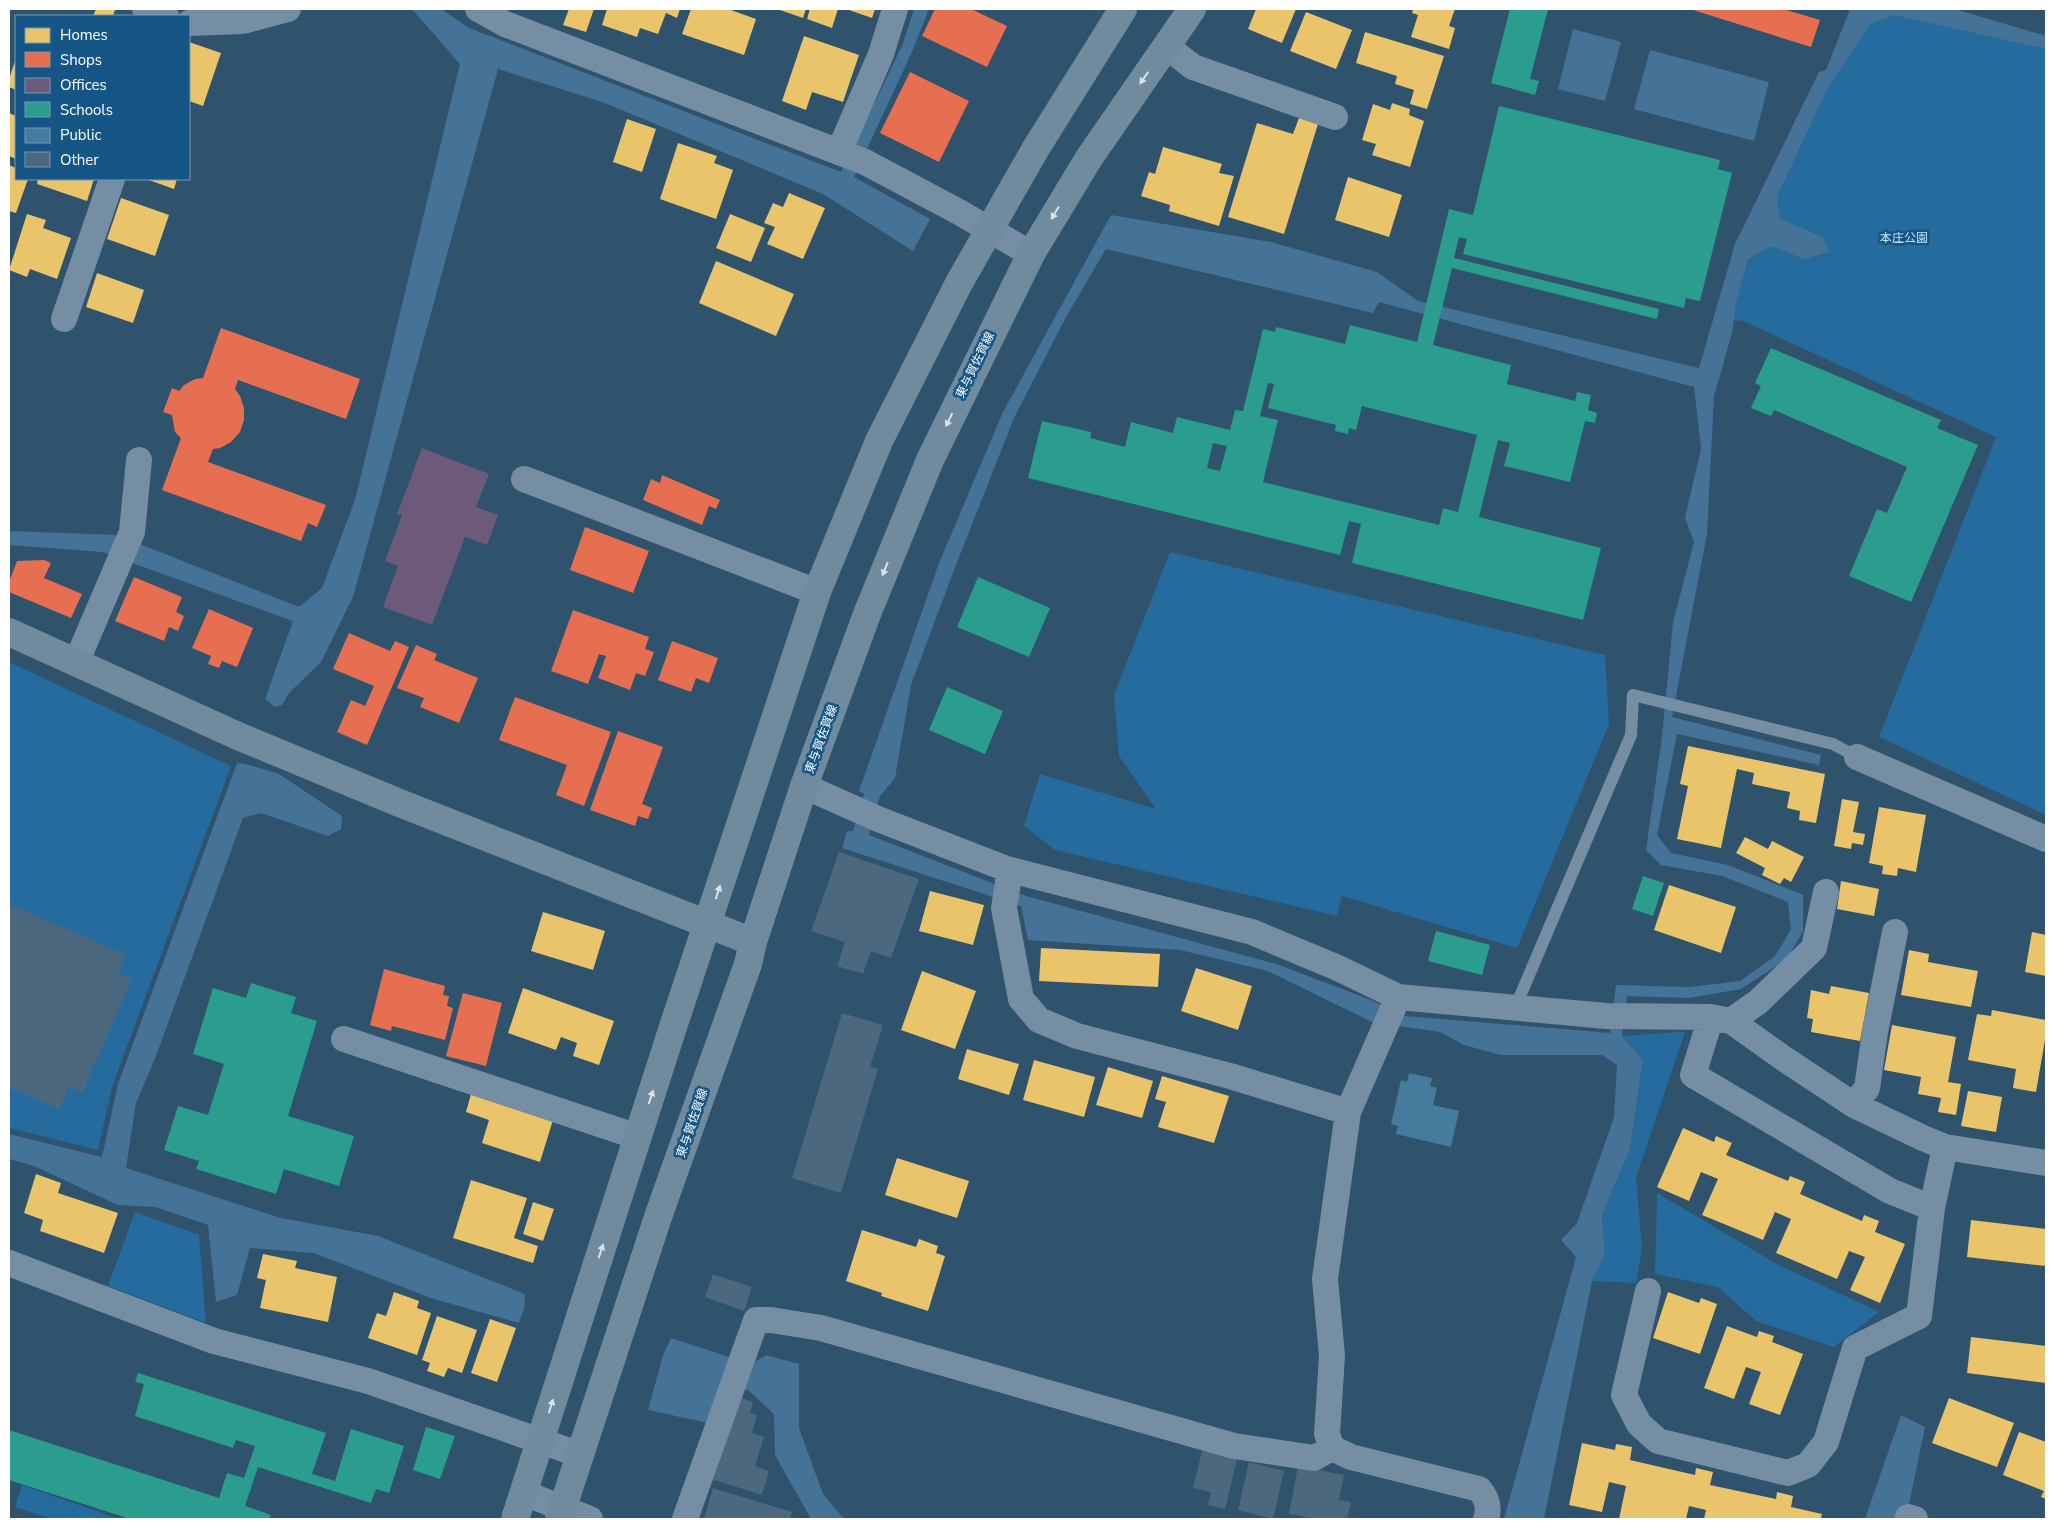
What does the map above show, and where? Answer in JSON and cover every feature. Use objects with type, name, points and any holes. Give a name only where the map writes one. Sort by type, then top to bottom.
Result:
[{"type":"main road","points":[[515,1519],[707,924],[817,592],[879,441],[959,282],[1036,148],[1124,9]]},
{"type":"main road","name":"東与賀佐賀線","points":[[561,1514],[658,1217],[748,964],[753,942],[804,786],[867,614],[930,460],[1031,254],[1089,158],[1192,9]]},
{"type":"main road","points":[[9,632],[238,736],[397,802],[753,942]]},
{"type":"street","points":[[145,9],[163,15]]},
{"type":"street","points":[[190,23],[243,21],[288,9]]},
{"type":"street","points":[[478,9],[505,24],[865,162],[1031,254]]},
{"type":"street","points":[[839,152],[881,54],[896,9]]},
{"type":"street","points":[[1166,46],[1193,67],[1334,117]]},
{"type":"street","points":[[64,319],[112,180]]},
{"type":"street","points":[[76,663],[132,532],[139,460]]},
{"type":"street","points":[[524,479],[817,592]]},
{"type":"street","points":[[1857,757],[2046,839]]},
{"type":"street","points":[[804,786],[1008,876],[1252,932],[1338,968],[1391,1010],[1515,1008],[1606,1016],[1721,1019],[1758,1002],[1814,948],[1826,892]]},
{"type":"street","points":[[1008,876],[1004,908],[1022,999],[1038,1020],[1077,1036],[1230,1076],[1348,1112]]},
{"type":"street","points":[[1854,1105],[1867,1088],[1875,1032],[1896,932]]},
{"type":"street","points":[[1391,1010],[1348,1112],[1324,1279],[1332,1356],[1327,1434],[1332,1448],[1351,1457],[1479,1489],[1487,1498],[1488,1513],[1486,1519]]},
{"type":"street","points":[[1721,1019],[1854,1105],[1945,1147],[2046,1159]]},
{"type":"street","points":[[1721,1019],[1693,1075],[1890,1192],[1932,1208]]},
{"type":"street","points":[[344,1039],[638,1136]]},
{"type":"street","points":[[1648,1291],[1624,1395],[1639,1424],[1658,1441],[1788,1473],[1808,1465],[1826,1442],[1855,1348],[1919,1316],[1932,1208],[1945,1147]]},
{"type":"street","points":[[9,1263],[214,1340],[368,1381],[581,1455]]},
{"type":"street","points":[[685,1519],[756,1320],[788,1322],[821,1328],[1234,1446],[1314,1458],[1332,1448]]},
{"type":"street","points":[[524,1493],[561,1514],[590,1519]]},
{"type":"lane","points":[[1515,1008],[1631,735],[1633,695],[1833,744],[1857,757]]},
{"type":"green space","name":"本庄公園","points":[[1873,9],[2046,42],[2046,815],[1879,737],[1996,437],[1743,321],[1723,318],[1826,76]]},
{"type":"green space","points":[[1170,552],[1605,655],[1609,724],[1517,948],[1342,896],[1337,916],[1055,850],[1024,826],[1040,774],[1156,809],[1119,756],[1114,695]]},
{"type":"green space","points":[[9,662],[231,766],[112,1087],[98,1150],[9,1128]]},
{"type":"green space","points":[[1685,1032],[1636,1177],[1642,1249],[1636,1283],[1592,1281],[1605,1254],[1602,1215],[1630,1149],[1643,1060],[1622,1036]]},
{"type":"green space","points":[[1657,1193],[1777,1264],[1879,1312],[1834,1347],[1756,1321],[1718,1287],[1655,1274]]},
{"type":"green space","points":[[135,1212],[199,1235],[206,1323],[108,1286]]},
{"type":"green space","points":[[22,1485],[119,1519],[51,1519],[15,1507]]},
{"type":"shaded area","points":[[412,9],[441,9],[469,28],[841,172],[902,46],[914,9],[929,9],[912,52],[854,177],[930,219],[913,251],[823,194],[605,103],[498,69],[353,597],[321,662],[289,693],[282,705],[275,707],[265,699],[293,621],[102,552],[9,545],[9,531],[117,535],[299,607],[322,588],[355,500],[460,64]]},
{"type":"shaded area","points":[[1850,9],[1955,9],[2046,36],[2046,49],[1894,15],[1870,24],[1828,87],[1777,197],[1780,219],[1823,237],[1829,252],[1804,259],[1772,246],[1748,259],[1736,303],[1732,333],[1714,396],[1707,534],[1672,717],[1821,755],[1819,765],[1677,734],[1657,835],[1671,853],[1728,865],[1803,895],[1803,931],[1787,959],[1741,989],[1689,998],[1627,996],[1622,1036],[1643,1060],[1630,1149],[1602,1215],[1605,1254],[1592,1281],[1544,1519],[1504,1519],[1576,1257],[1561,1240],[1577,1223],[1614,1117],[1617,1065],[1602,1055],[1501,1055],[1464,1045],[1440,1032],[1372,1022],[1268,971],[1180,950],[1028,940],[1021,906],[842,848],[847,831],[853,831],[864,794],[859,791],[939,563],[1003,412],[1111,215],[1271,242],[1377,272],[1418,301],[1699,368],[1735,244],[1819,72],[1826,70]],"holes":[[[1106,249],[1373,313],[1379,302],[1694,387],[1701,449],[1685,518],[1694,542],[1673,622],[1662,737],[1646,850],[1661,865],[1722,876],[1788,902],[1791,929],[1775,956],[1740,981],[1689,987],[1616,985],[1610,1033],[1405,1016],[1371,1000],[1279,965],[1026,896],[869,835],[880,796],[895,778],[911,685],[1014,418],[1065,319]]]},
{"type":"shaded area","points":[[1573,29],[1621,42],[1605,101],[1558,89]]},
{"type":"shaded area","points":[[1650,50],[1769,82],[1754,141],[1634,109]]},
{"type":"shaded area","points":[[237,763],[279,774],[342,816],[341,829],[328,836],[261,813],[243,818],[156,1056],[136,1103],[126,1168],[281,1218],[378,1236],[525,1294],[524,1309],[519,1323],[431,1298],[314,1253],[250,1248],[237,1295],[216,1302],[208,1225],[155,1207],[118,1205],[34,1166],[9,1159],[9,1134],[102,1157],[118,1084]]},
{"type":"shaded area","points":[[671,1338],[751,1364],[766,1355],[799,1364],[799,1428],[823,1494],[844,1519],[811,1519],[775,1455],[774,1414],[748,1390],[722,1387],[708,1423],[648,1410],[663,1355]]},
{"type":"shaded area","points":[[1901,1415],[1925,1427],[1906,1519],[1865,1519]]},
{"type":"building: Homes","points":[[96,9],[115,10],[113,15],[93,15]]},
{"type":"building: Homes","points":[[569,9],[594,9],[586,32],[563,25]]},
{"type":"building: Homes","points":[[607,9],[680,9],[677,18],[666,13],[658,34],[640,28],[637,37],[602,25]]},
{"type":"building: Homes","points":[[691,9],[728,9],[756,19],[744,55],[682,34]]},
{"type":"building: Homes","points":[[777,9],[806,9],[803,18]]},
{"type":"building: Homes","points":[[810,9],[838,9],[832,28],[807,19]]},
{"type":"building: Homes","points":[[846,9],[875,9],[872,18]]},
{"type":"building: Homes","points":[[1256,9],[1296,9],[1282,43],[1248,29]]},
{"type":"building: Homes","points":[[1413,9],[1455,9],[1449,26],[1455,28],[1449,49],[1411,37],[1418,15],[1412,13]]},
{"type":"building: Homes","points":[[1306,12],[1352,30],[1336,69],[1290,51]]},
{"type":"building: Homes","points":[[1365,32],[1444,56],[1427,109],[1410,104],[1414,90],[1395,84],[1397,76],[1356,63]]},
{"type":"building: Homes","points":[[804,36],[859,55],[843,102],[812,92],[806,110],[782,101]]},
{"type":"building: Homes","points":[[190,42],[221,53],[203,106],[190,101]]},
{"type":"building: Homes","points":[[15,61],[15,90],[9,87],[9,79]]},
{"type":"building: Homes","points":[[1392,103],[1410,109],[1409,115],[1424,121],[1410,167],[1372,155],[1376,144],[1362,140],[1373,104],[1390,110]]},
{"type":"building: Homes","points":[[9,113],[15,116],[15,159],[9,156]]},
{"type":"building: Homes","points":[[1299,118],[1318,124],[1284,234],[1228,217],[1257,123],[1293,134]]},
{"type":"building: Homes","points":[[627,119],[656,129],[642,172],[613,162]]},
{"type":"building: Homes","points":[[678,143],[717,156],[714,163],[733,170],[716,219],[660,199]]},
{"type":"building: Homes","points":[[1163,147],[1222,164],[1219,173],[1234,176],[1219,226],[1169,211],[1170,205],[1141,196],[1149,172],[1155,174]]},
{"type":"building: Homes","points":[[9,165],[15,168],[15,180],[28,180],[16,213],[9,211]]},
{"type":"building: Homes","points":[[1348,177],[1402,195],[1389,237],[1335,220]]},
{"type":"building: Homes","points":[[38,180],[94,180],[87,201],[37,184]]},
{"type":"building: Homes","points":[[149,180],[177,180],[174,189]]},
{"type":"building: Homes","points":[[789,193],[825,208],[803,259],[767,244],[775,227],[764,223],[773,203],[783,207]]},
{"type":"building: Homes","points":[[121,198],[169,215],[155,256],[107,239]]},
{"type":"building: Homes","points":[[27,214],[46,220],[43,228],[71,238],[57,279],[30,269],[27,277],[9,270]]},
{"type":"building: Homes","points":[[730,214],[765,228],[751,262],[716,248]]},
{"type":"building: Homes","points":[[716,261],[794,294],[776,336],[699,303]]},
{"type":"building: Homes","points":[[97,273],[144,290],[133,323],[86,307]]},
{"type":"building: Homes","points":[[1688,746],[1825,774],[1816,823],[1799,820],[1800,811],[1787,808],[1790,792],[1752,784],[1754,773],[1737,769],[1721,848],[1677,839],[1688,786],[1680,784]]},
{"type":"building: Homes","points":[[1842,799],[1859,802],[1853,832],[1865,834],[1863,845],[1852,843],[1851,849],[1834,846]]},
{"type":"building: Homes","points":[[1879,807],[1926,815],[1916,872],[1898,868],[1897,876],[1882,874],[1883,866],[1869,863]]},
{"type":"building: Homes","points":[[1745,837],[1768,849],[1772,841],[1804,857],[1791,882],[1784,878],[1780,884],[1762,875],[1765,868],[1736,853]]},
{"type":"building: Homes","points":[[1841,881],[1879,889],[1874,916],[1837,909]]},
{"type":"building: Homes","points":[[1669,885],[1736,907],[1721,953],[1654,930]]},
{"type":"building: Homes","points":[[930,891],[984,905],[973,945],[919,931]]},
{"type":"building: Homes","points":[[543,912],[605,931],[593,970],[531,951]]},
{"type":"building: Homes","points":[[2032,932],[2046,935],[2046,976],[2025,972]]},
{"type":"building: Homes","points":[[1041,948],[1160,954],[1158,987],[1039,981]]},
{"type":"building: Homes","points":[[1909,950],[1929,954],[1928,962],[1978,971],[1971,1007],[1901,995]]},
{"type":"building: Homes","points":[[1196,968],[1252,986],[1238,1030],[1181,1011]]},
{"type":"building: Homes","points":[[922,971],[976,991],[955,1049],[901,1030]]},
{"type":"building: Homes","points":[[1831,986],[1869,993],[1860,1041],[1811,1032],[1813,1019],[1807,1018],[1811,990],[1829,994]]},
{"type":"building: Homes","points":[[523,988],[614,1021],[599,1065],[573,1056],[577,1043],[561,1037],[556,1050],[508,1033]]},
{"type":"building: Homes","points":[[1992,1010],[2046,1020],[2046,1034],[2036,1092],[2013,1088],[2016,1069],[1968,1060],[1977,1014],[1991,1016]]},
{"type":"building: Homes","points":[[1892,1025],[1956,1037],[1948,1082],[1961,1084],[1956,1115],[1938,1112],[1941,1098],[1918,1094],[1921,1077],[1884,1070]]},
{"type":"building: Homes","points":[[967,1049],[1019,1064],[1009,1095],[958,1079]]},
{"type":"building: Homes","points":[[1034,1060],[1095,1077],[1084,1117],[1023,1100]]},
{"type":"building: Homes","points":[[1108,1067],[1153,1081],[1142,1118],[1096,1105]]},
{"type":"building: Homes","points":[[1162,1076],[1229,1096],[1214,1143],[1158,1127],[1166,1102],[1155,1099]]},
{"type":"building: Homes","points":[[1968,1091],[2002,1097],[1996,1132],[1961,1126]]},
{"type":"building: Homes","points":[[471,1094],[553,1120],[540,1162],[482,1143],[489,1120],[466,1112]]},
{"type":"building: Homes","points":[[1683,1128],[1714,1142],[1716,1136],[1732,1143],[1726,1155],[1788,1181],[1790,1176],[1805,1182],[1800,1194],[1862,1221],[1864,1215],[1879,1221],[1875,1232],[1905,1244],[1880,1303],[1850,1290],[1865,1257],[1849,1251],[1837,1279],[1776,1253],[1791,1219],[1775,1212],[1763,1240],[1702,1215],[1718,1179],[1701,1172],[1689,1201],[1657,1187]]},
{"type":"building: Homes","points":[[897,1158],[969,1181],[957,1218],[885,1195]]},
{"type":"building: Homes","points":[[36,1174],[61,1183],[58,1193],[118,1213],[104,1253],[40,1231],[43,1220],[24,1213]]},
{"type":"building: Homes","points":[[471,1180],[527,1198],[514,1238],[538,1246],[533,1263],[453,1238]]},
{"type":"building: Homes","points":[[533,1202],[554,1209],[543,1241],[523,1234]]},
{"type":"building: Homes","points":[[1971,1220],[2046,1229],[2046,1266],[1967,1257]]},
{"type":"building: Homes","points":[[862,1230],[916,1247],[919,1239],[938,1246],[936,1253],[945,1256],[928,1311],[881,1296],[882,1293],[846,1281]]},
{"type":"building: Homes","points":[[263,1254],[297,1261],[295,1268],[337,1277],[328,1322],[260,1308],[266,1280],[257,1278]]},
{"type":"building: Homes","points":[[394,1292],[419,1301],[417,1308],[431,1313],[417,1355],[368,1338],[377,1313],[386,1316]]},
{"type":"building: Homes","points":[[1668,1292],[1699,1303],[1701,1298],[1717,1304],[1700,1354],[1653,1338]]},
{"type":"building: Homes","points":[[437,1316],[477,1330],[462,1373],[448,1368],[444,1377],[427,1371],[430,1363],[422,1360]]},
{"type":"building: Homes","points":[[490,1319],[516,1328],[497,1382],[471,1373]]},
{"type":"building: Homes","points":[[1727,1326],[1757,1337],[1759,1331],[1774,1336],[1772,1342],[1803,1354],[1780,1415],[1749,1404],[1761,1372],[1746,1367],[1734,1399],[1704,1388]]},
{"type":"building: Homes","points":[[1971,1337],[2046,1346],[2046,1383],[1967,1373]]},
{"type":"building: Homes","points":[[1949,1398],[2014,1423],[1997,1467],[1932,1443]]},
{"type":"building: Homes","points":[[2019,1432],[2046,1442],[2046,1499],[2041,1497],[2044,1491],[2003,1475]]},
{"type":"building: Homes","points":[[1582,1443],[1615,1450],[1616,1444],[1632,1447],[1630,1460],[1695,1475],[1696,1468],[1713,1472],[1710,1485],[1776,1499],[1777,1492],[1793,1496],[1791,1507],[1822,1514],[1821,1519],[1704,1519],[1706,1510],[1689,1506],[1686,1519],[1619,1519],[1626,1486],[1609,1482],[1602,1512],[1569,1505]]},
{"type":"building: Shops","points":[[935,9],[971,9],[1007,26],[987,67],[922,36]]},
{"type":"building: Shops","points":[[1690,9],[1783,9],[1820,20],[1811,47]]},
{"type":"building: Shops","points":[[910,72],[969,101],[939,162],[880,133]]},
{"type":"building: Shops","points":[[221,328],[360,379],[346,419],[238,380],[235,389],[240,396],[244,408],[244,420],[240,432],[231,442],[220,448],[213,449],[208,462],[326,505],[317,527],[308,523],[301,541],[162,490],[181,438],[175,432],[172,415],[163,412],[172,388],[179,391],[184,385],[195,379],[203,378]]},
{"type":"building: Shops","points":[[662,475],[720,500],[716,509],[709,506],[702,525],[643,500],[651,479],[660,483]]},
{"type":"building: Shops","points":[[585,527],[649,551],[633,593],[570,570]]},
{"type":"building: Shops","points":[[44,560],[51,563],[44,578],[82,594],[71,618],[9,592],[9,582],[17,561]]},
{"type":"building: Shops","points":[[134,577],[182,597],[176,612],[184,616],[178,631],[169,627],[164,641],[115,621]]},
{"type":"building: Shops","points":[[209,609],[253,628],[237,667],[222,661],[219,668],[208,664],[211,656],[192,648]]},
{"type":"building: Shops","points":[[573,610],[649,637],[645,649],[654,652],[645,676],[636,673],[630,690],[598,678],[606,656],[599,654],[588,684],[551,671]]},
{"type":"building: Shops","points":[[349,633],[390,651],[395,641],[409,647],[367,745],[337,732],[351,700],[365,706],[374,686],[333,669]]},
{"type":"building: Shops","points":[[672,641],[718,658],[709,683],[696,678],[691,692],[658,680]]},
{"type":"building: Shops","points":[[416,645],[437,654],[434,660],[478,678],[459,723],[420,707],[424,698],[397,688]]},
{"type":"building: Shops","points":[[515,697],[611,732],[584,806],[556,795],[567,765],[499,740]]},
{"type":"building: Shops","points":[[618,731],[663,747],[642,804],[652,808],[648,819],[638,816],[635,826],[590,810]]},
{"type":"building: Shops","points":[[384,969],[445,986],[443,995],[449,996],[447,1006],[453,1008],[445,1040],[392,1026],[391,1031],[370,1025]]},
{"type":"building: Shops","points":[[463,993],[502,1003],[486,1066],[446,1056]]},
{"type":"building: Offices","points":[[422,448],[489,474],[476,507],[498,515],[487,545],[465,537],[432,625],[383,607],[398,566],[385,561],[402,515],[397,514]]},
{"type":"building: Schools","points":[[1510,9],[1548,9],[1530,79],[1539,81],[1535,95],[1491,83]]},
{"type":"building: Schools","points":[[1499,106],[1720,160],[1718,169],[1732,173],[1700,301],[1686,298],[1684,308],[1463,254],[1467,239],[1459,237],[1454,258],[1659,309],[1657,319],[1452,268],[1433,345],[1511,365],[1507,384],[1575,401],[1577,392],[1591,395],[1588,410],[1597,413],[1595,423],[1585,421],[1570,482],[1504,466],[1510,443],[1498,440],[1479,517],[1601,548],[1583,620],[1352,563],[1361,524],[1349,521],[1340,555],[1028,478],[1042,421],[1091,432],[1090,438],[1125,447],[1131,422],[1173,433],[1177,417],[1230,430],[1235,410],[1243,411],[1263,329],[1275,332],[1276,327],[1345,344],[1350,325],[1417,342],[1449,209],[1473,215]],"holes":[[[1268,383],[1274,384],[1268,408],[1336,425],[1335,431],[1348,434],[1349,428],[1356,430],[1362,406],[1477,435],[1458,512],[1443,508],[1439,525],[1263,482],[1278,420],[1260,416]],[[1213,443],[1227,446],[1220,471],[1207,468]]]},
{"type":"building: Schools","points":[[1771,348],[1941,420],[1937,428],[1978,445],[1911,602],[1849,576],[1877,509],[1887,513],[1907,467],[1774,410],[1771,416],[1751,408],[1761,386],[1755,383]]},
{"type":"building: Schools","points":[[978,577],[1050,608],[1029,657],[957,627]]},
{"type":"building: Schools","points":[[947,687],[1003,711],[985,754],[929,730]]},
{"type":"building: Schools","points":[[1643,876],[1664,883],[1653,916],[1632,909]]},
{"type":"building: Schools","points":[[1436,931],[1490,945],[1482,975],[1428,961]]},
{"type":"building: Schools","points":[[251,983],[296,997],[291,1013],[317,1021],[288,1116],[354,1136],[339,1186],[284,1169],[276,1194],[196,1169],[199,1161],[164,1150],[178,1106],[208,1115],[224,1064],[193,1054],[213,988],[246,998]]},
{"type":"building: Schools","points":[[138,1373],[326,1433],[312,1474],[335,1481],[351,1429],[404,1446],[389,1493],[376,1489],[371,1503],[258,1467],[245,1506],[271,1515],[269,1519],[130,1519],[9,1480],[9,1430],[219,1498],[227,1473],[244,1478],[255,1446],[236,1440],[233,1448],[135,1416],[144,1384],[135,1382]]},
{"type":"building: Schools","points":[[426,1427],[455,1436],[440,1479],[413,1470]]},
{"type":"building: Public","points":[[1409,1073],[1432,1078],[1430,1086],[1437,1088],[1433,1105],[1459,1111],[1451,1147],[1396,1134],[1398,1126],[1391,1124],[1401,1080],[1407,1082]]},
{"type":"building: Other","points":[[839,852],[919,879],[891,958],[871,951],[863,974],[837,966],[845,942],[811,931]]},
{"type":"building: Other","points":[[9,904],[126,955],[118,973],[132,979],[82,1093],[69,1086],[59,1109],[9,1087]]},
{"type":"building: Other","points":[[842,1013],[883,1025],[870,1067],[878,1069],[841,1193],[792,1178]]},
{"type":"building: Other","points":[[713,1274],[752,1287],[744,1311],[705,1297]]},
{"type":"building: Other","points":[[741,1398],[753,1402],[750,1413],[757,1415],[752,1433],[764,1437],[755,1466],[769,1471],[762,1495],[711,1479]]},
{"type":"building: Other","points":[[1203,1447],[1238,1455],[1225,1509],[1208,1505],[1211,1492],[1193,1488]]},
{"type":"building: Other","points":[[1249,1462],[1284,1471],[1273,1519],[1238,1510]]},
{"type":"building: Other","points":[[1298,1466],[1344,1475],[1339,1500],[1351,1502],[1347,1519],[1317,1519],[1289,1514]]},
{"type":"building: Other","points":[[713,1488],[792,1512],[790,1519],[704,1519]]}]
